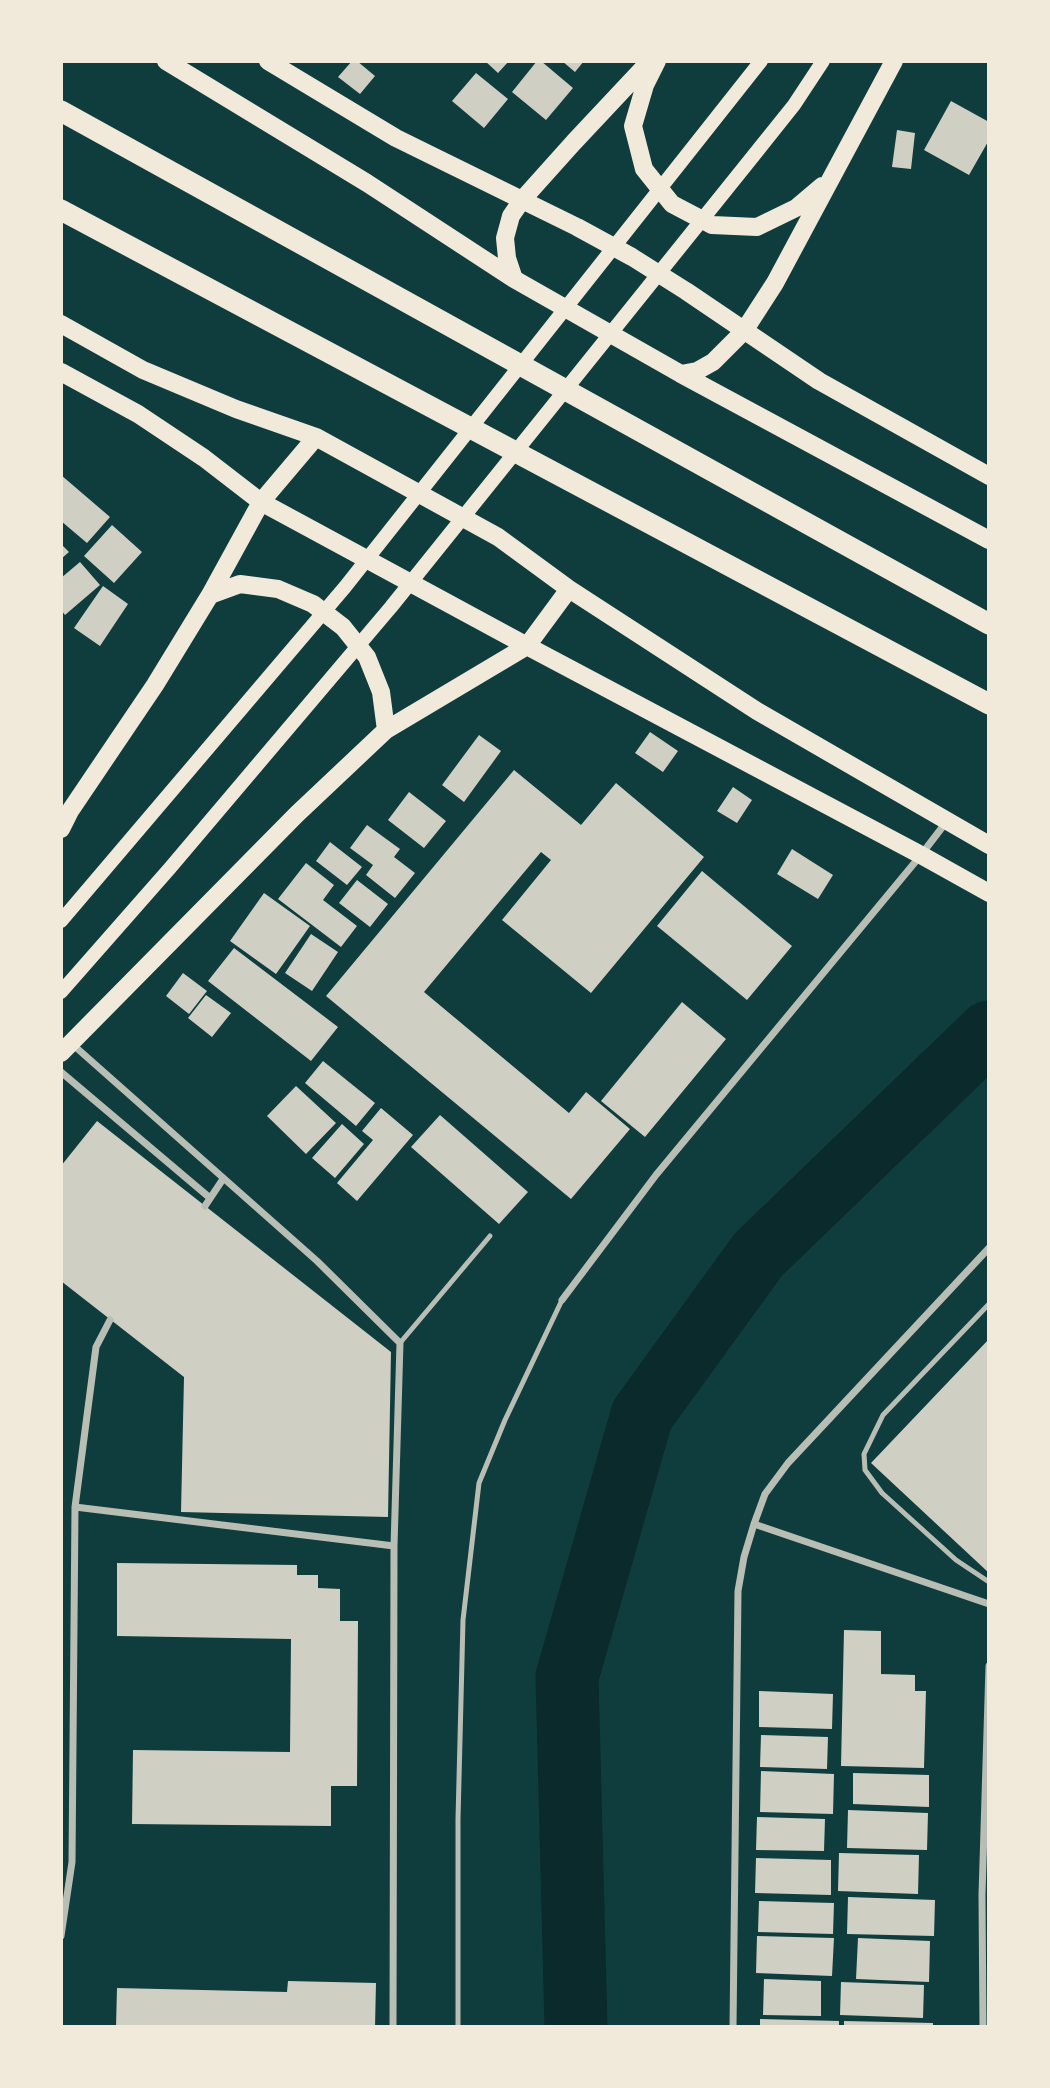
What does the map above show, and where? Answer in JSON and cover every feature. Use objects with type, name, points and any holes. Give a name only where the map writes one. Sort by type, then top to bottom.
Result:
[{"type":"highway","points":[[61,111],[989,624]]},
{"type":"highway","points":[[61,211],[989,704]]},
{"type":"main road","points":[[166,61],[367,183],[514,279],[681,374],[989,540]]},
{"type":"main road","points":[[268,61],[396,138],[632,257],[819,381],[989,476]]},
{"type":"main road","points":[[514,279],[507,258],[506,238],[511,216],[522,200],[650,61]]},
{"type":"main road","points":[[657,61],[645,85],[633,126],[644,169],[672,204],[712,225],[757,227],[796,208],[830,179]]},
{"type":"main road","points":[[61,921],[345,587],[761,61]]},
{"type":"main road","points":[[61,992],[391,607],[794,105],[823,61]]},
{"type":"main road","points":[[681,374],[697,371],[713,362],[744,331],[775,283],[894,61]]},
{"type":"main road","points":[[61,324],[143,370],[236,409],[316,437],[498,537],[569,589],[757,711],[989,845]]},
{"type":"main road","points":[[61,372],[138,414],[204,458],[261,502],[989,893]]},
{"type":"main road","points":[[61,830],[66,808],[155,685],[210,595],[261,502],[316,437]]},
{"type":"main road","points":[[210,595],[240,584],[278,589],[313,604],[344,627],[367,657],[381,692],[386,730]]},
{"type":"main road","points":[[66,1048],[297,814],[386,730],[527,646],[569,589]]},
{"type":"street","points":[[562,1300],[656,1175],[947,821]]},
{"type":"street","points":[[66,1048],[317,1261],[400,1343],[394,1546],[393,2027]]},
{"type":"street","points":[[61,1072],[210,1198]]},
{"type":"street","points":[[205,1206],[223,1179]]},
{"type":"street","points":[[733,2027],[738,1591],[754,1524],[765,1494],[788,1463],[989,1248]]},
{"type":"street","points":[[61,1936],[72,1862],[75,1507],[96,1347],[110,1320]]},
{"type":"street","points":[[75,1507],[394,1546]]},
{"type":"street","points":[[754,1524],[989,1604]]},
{"type":"street","points":[[983,2027],[989,1667]]},
{"type":"lane","points":[[400,1343],[490,1236]]},
{"type":"lane","points":[[458,2027],[458,1819],[463,1620],[479,1483],[505,1420],[562,1300]]},
{"type":"lane","points":[[989,1304],[883,1415],[864,1454],[865,1470],[882,1493],[956,1560],[989,1582]]},
{"type":"building","points":[[352,61],[357,61],[375,76],[360,94],[338,77]]},
{"type":"building","points":[[485,61],[509,61],[498,73]]},
{"type":"building","points":[[537,61],[541,61],[573,88],[546,120],[512,92]]},
{"type":"building","points":[[562,61],[584,61],[575,72]]},
{"type":"building","points":[[476,73],[508,99],[484,128],[452,101]]},
{"type":"building","points":[[951,101],[989,122],[989,140],[969,175],[924,150]]},
{"type":"building","points":[[897,130],[915,133],[911,169],[892,167]]},
{"type":"building","points":[[61,475],[110,517],[87,543],[61,521]]},
{"type":"building","points":[[112,525],[142,552],[114,583],[84,556]]},
{"type":"building","points":[[61,544],[69,552],[61,559]]},
{"type":"building","points":[[80,562],[100,585],[65,615],[61,610],[61,578]]},
{"type":"building","points":[[103,586],[128,604],[100,646],[74,628]]},
{"type":"building","points":[[650,732],[678,751],[663,772],[635,753]]},
{"type":"building","points":[[479,735],[501,751],[464,802],[442,785]]},
{"type":"building","points":[[514,770],[581,825],[616,783],[704,857],[591,993],[502,920],[551,860],[541,852],[424,992],[569,1113],[586,1092],[630,1129],[571,1199],[326,996]]},
{"type":"building","points":[[733,787],[752,800],[737,823],[717,811]]},
{"type":"building","points":[[409,792],[446,821],[424,848],[388,820]]},
{"type":"building","points":[[367,825],[400,849],[394,857],[415,873],[395,898],[366,875],[373,865],[350,848]]},
{"type":"building","points":[[330,842],[362,867],[347,885],[316,861]]},
{"type":"building","points":[[792,849],[833,875],[818,899],[777,874]]},
{"type":"building","points":[[306,863],[334,885],[323,900],[357,926],[341,947],[278,899]]},
{"type":"building","points":[[702,871],[792,946],[747,1000],[657,926]]},
{"type":"building","points":[[357,880],[388,904],[370,927],[339,903]]},
{"type":"building","points":[[264,893],[310,926],[276,974],[230,941]]},
{"type":"building","points":[[311,934],[338,952],[312,991],[285,973]]},
{"type":"building","points":[[234,948],[338,1027],[311,1061],[208,981]]},
{"type":"building","points":[[183,973],[207,991],[189,1014],[166,996]]},
{"type":"building","points":[[206,995],[231,1013],[212,1037],[188,1018]]},
{"type":"building","points":[[682,1002],[726,1039],[645,1137],[601,1101]]},
{"type":"building","points":[[323,1061],[375,1103],[356,1126],[305,1083]]},
{"type":"building","points":[[296,1086],[336,1123],[306,1154],[267,1116]]},
{"type":"building","points":[[381,1108],[413,1135],[357,1201],[337,1183],[373,1140],[362,1131]]},
{"type":"building","points":[[440,1115],[528,1192],[499,1224],[411,1147]]},
{"type":"building","points":[[97,1121],[391,1352],[388,1517],[181,1512],[184,1377],[61,1281],[61,1166]]},
{"type":"building","points":[[342,1124],[364,1144],[335,1178],[312,1158]]},
{"type":"building","points":[[989,1339],[989,1573],[871,1463]]},
{"type":"building","points":[[117,1563],[297,1565],[297,1575],[318,1575],[318,1588],[340,1589],[340,1621],[358,1621],[357,1786],[331,1786],[331,1826],[132,1824],[133,1750],[290,1752],[291,1639],[117,1636]]},
{"type":"building","points":[[844,1630],[881,1631],[881,1674],[915,1675],[915,1691],[926,1691],[924,1768],[841,1766]]},
{"type":"building","points":[[759,1691],[833,1694],[832,1729],[759,1727]]},
{"type":"building","points":[[761,1735],[828,1737],[827,1769],[760,1767]]},
{"type":"building","points":[[761,1771],[834,1774],[833,1814],[760,1812]]},
{"type":"building","points":[[853,1773],[929,1775],[929,1807],[853,1804]]},
{"type":"building","points":[[848,1810],[928,1813],[927,1850],[847,1848]]},
{"type":"building","points":[[757,1817],[825,1819],[824,1851],[756,1850]]},
{"type":"building","points":[[839,1853],[919,1855],[918,1894],[838,1891]]},
{"type":"building","points":[[756,1858],[831,1860],[831,1895],[755,1893]]},
{"type":"building","points":[[848,1897],[935,1900],[934,1936],[847,1934]]},
{"type":"building","points":[[759,1901],[834,1903],[833,1934],[758,1932]]},
{"type":"building","points":[[757,1936],[834,1938],[832,1976],[756,1973]]},
{"type":"building","points":[[858,1938],[930,1941],[929,1982],[856,1979]]},
{"type":"building","points":[[764,1979],[821,1981],[821,2016],[763,2015]]},
{"type":"building","points":[[288,1981],[376,1983],[375,2027],[116,2027],[117,1988],[287,1992]]},
{"type":"building","points":[[841,1982],[924,1985],[923,2018],[840,2015]]},
{"type":"building","points":[[760,2019],[839,2021],[839,2027],[760,2027]]},
{"type":"building","points":[[844,2021],[933,2023],[933,2027],[844,2027]]},
{"type":"waterway","points":[[576,2027],[567,1677],[642,1415],[758,1255],[989,1032]]}]
